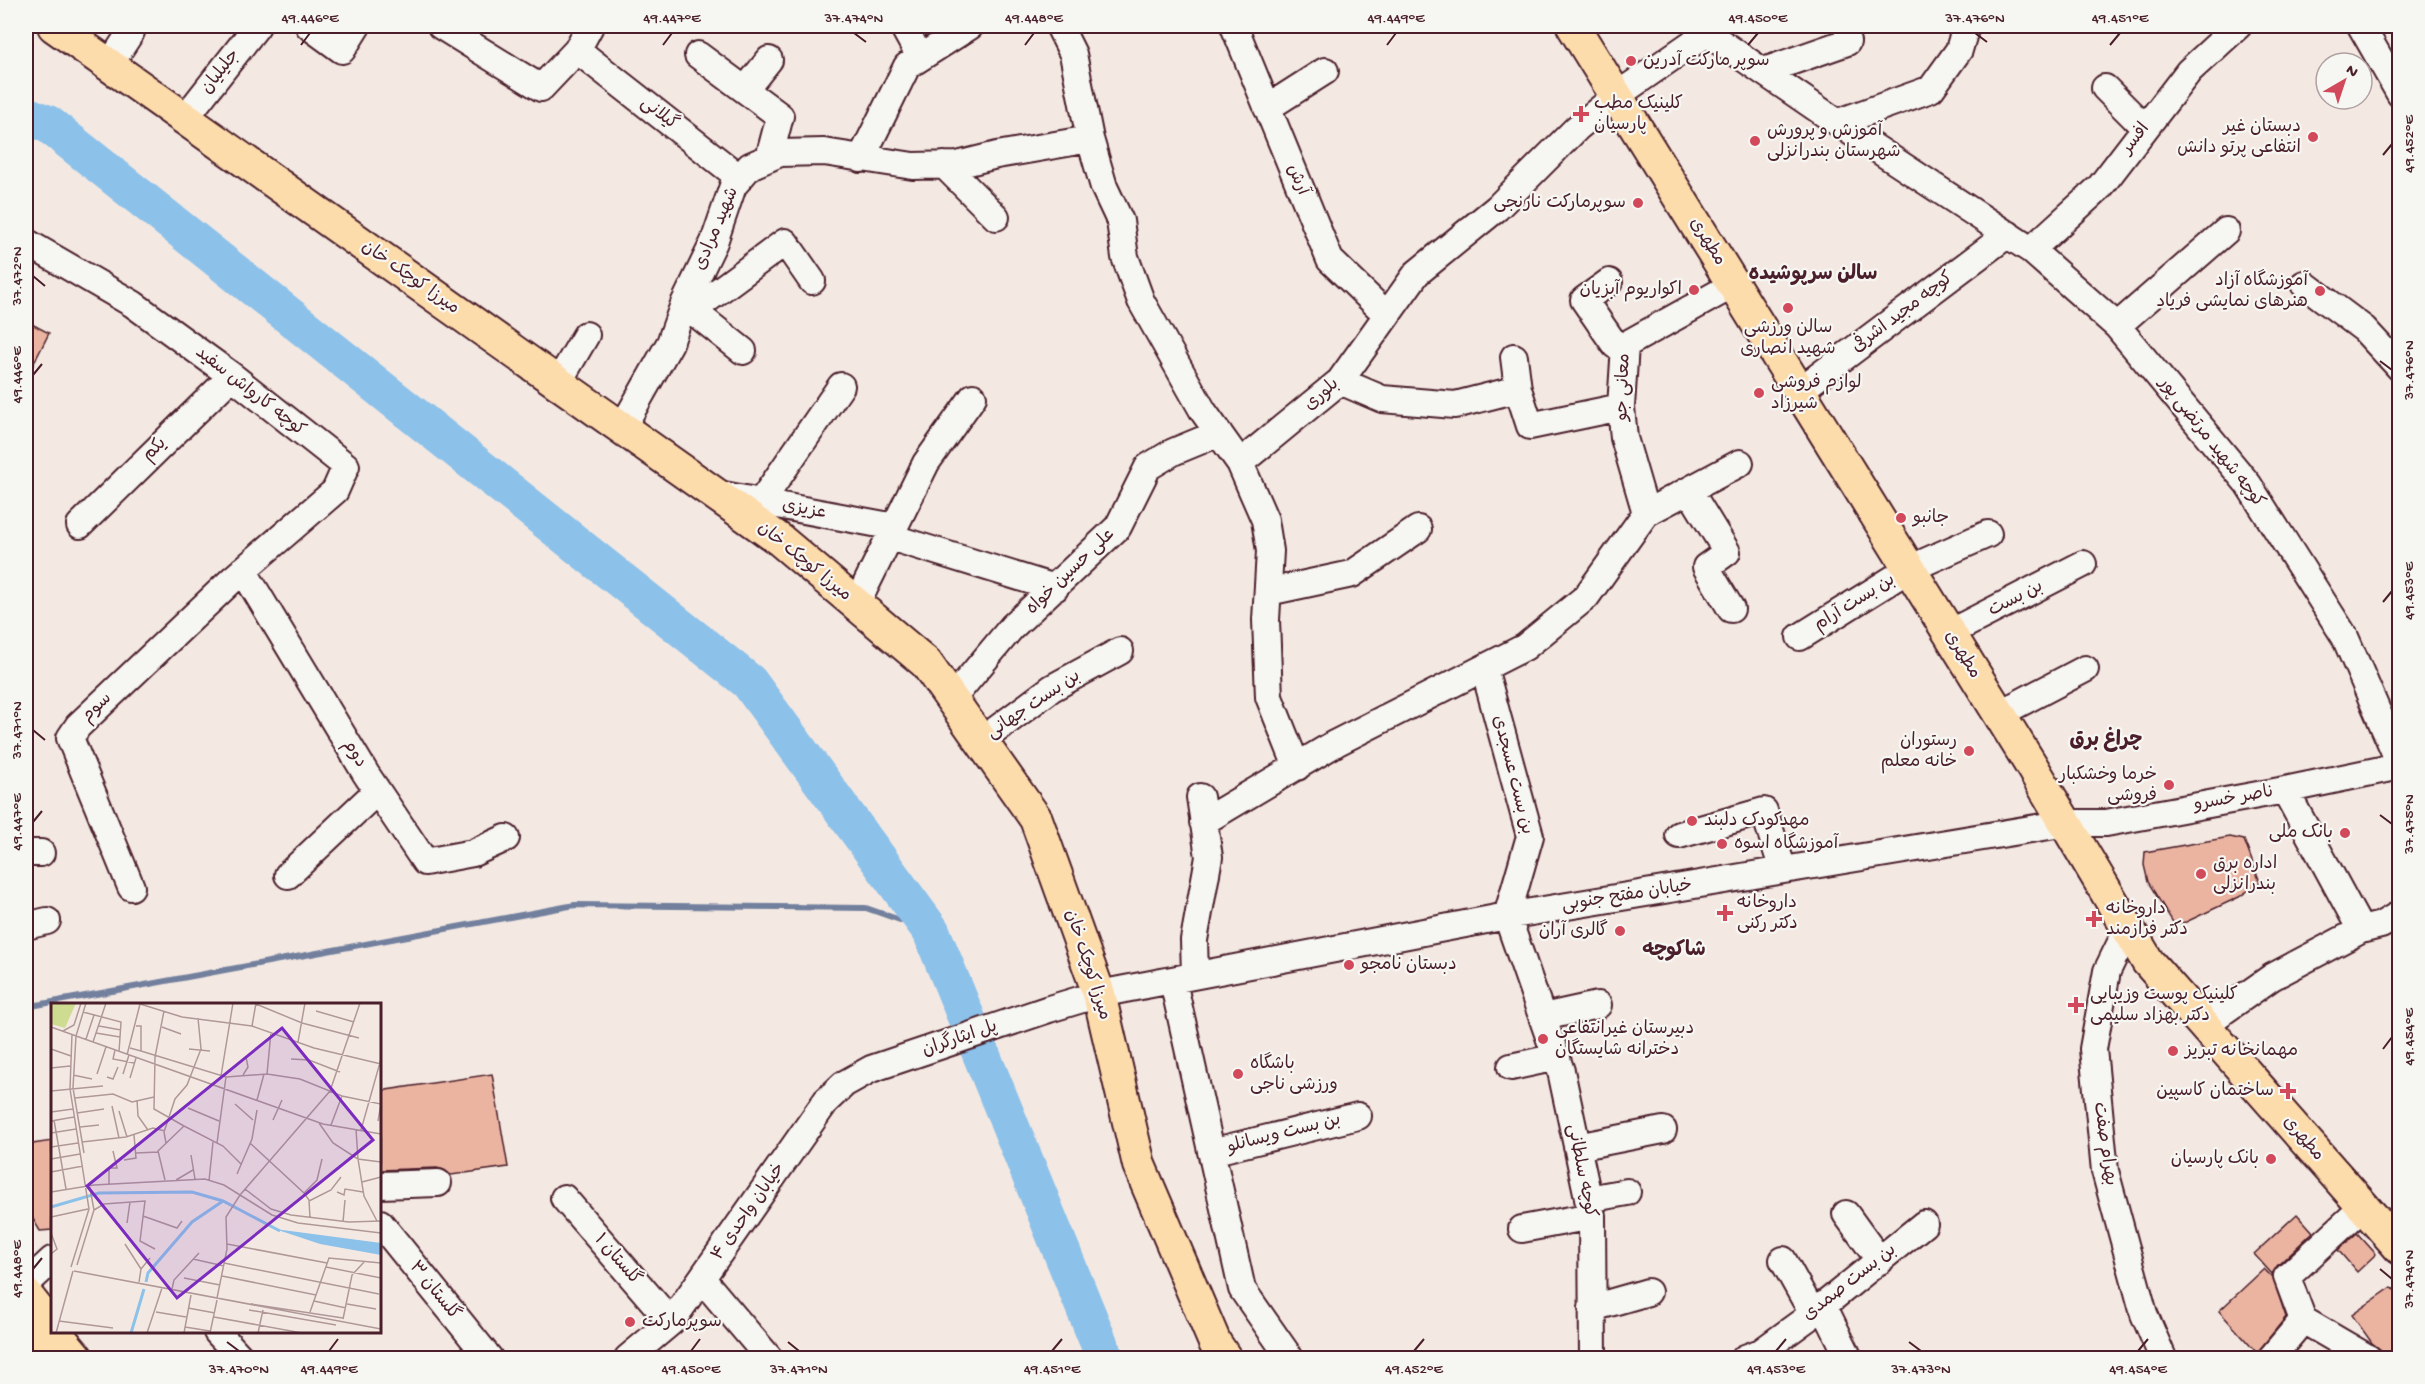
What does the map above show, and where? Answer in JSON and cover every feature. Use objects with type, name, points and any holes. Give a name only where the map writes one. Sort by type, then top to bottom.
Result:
[{"type":"main road","name":"مطهری","points":[[1573,26],[2067,824],[2148,962],[2398,1245]]},
{"type":"main road","name":"میرزا کوچک خان","points":[[60,28],[780,540],[926,663],[1036,819],[1099,994],[1139,1165],[1215,1343],[1225,1359]]},
{"type":"main road","points":[[26,1295],[51,1326]]},
{"type":"main road","points":[[26,1327],[51,1359]]},
{"type":"main road","points":[[56,1333],[77,1359]]},
{"type":"street","name":"جلیلیان","points":[[185,118],[256,26]]},
{"type":"street","points":[[309,26],[342,50],[357,26]]},
{"type":"street","points":[[441,26],[541,88],[577,50],[590,26]]},
{"type":"street","points":[[903,26],[920,57]]},
{"type":"street","points":[[861,159],[907,66],[970,26]]},
{"type":"street","points":[[1059,26],[1073,54],[1090,139],[1104,187],[1120,221],[1125,257],[1141,301],[1197,401],[1240,463],[1265,520],[1270,551],[1266,620],[1269,697],[1297,768]]},
{"type":"street","name":"آرش","points":[[1234,26],[1330,260],[1387,315]]},
{"type":"street","points":[[1839,122],[1931,89],[1959,50],[1966,26]]},
{"type":"street","points":[[2361,26],[2400,94]]},
{"type":"street","name":"افسر","points":[[2031,250],[2100,187],[2189,71],[2230,28]]},
{"type":"street","name":"بلوری","points":[[1240,463],[1340,381],[1417,273],[1497,208],[1576,128],[1705,29]]},
{"type":"street","name":"کوچه شهید مرتضی پور","points":[[1705,29],[2031,250],[2117,326],[2248,484],[2345,637],[2400,765]]},
{"type":"street","points":[[111,64],[130,32]]},
{"type":"street","points":[[1764,71],[1847,42]]},
{"type":"street","name":"گیلانی","points":[[577,50],[740,178]]},
{"type":"street","points":[[698,55],[780,116],[769,158]]},
{"type":"street","points":[[745,90],[770,60]]},
{"type":"street","points":[[1268,108],[1325,70]]},
{"type":"street","points":[[2105,88],[2145,128]]},
{"type":"street","name":"شهید مرادی","points":[[622,428],[688,307],[734,186],[750,166],[780,153],[824,152],[913,166],[957,165],[1048,144],[1090,139]]},
{"type":"street","points":[[944,165],[996,217]]},
{"type":"street","points":[[2117,326],[2226,231]]},
{"type":"street","name":"کوچه مجید اشرفی","points":[[1799,391],[2008,234]]},
{"type":"street","name":"کوچه کارواش سفید","points":[[26,242],[134,304],[232,376],[346,466],[335,491],[243,570]]},
{"type":"street","points":[[742,351],[688,307],[785,242],[812,281]]},
{"type":"street","points":[[1609,282],[1584,300],[1615,345],[1625,345]]},
{"type":"street","points":[[2304,284],[2364,329],[2400,368]]},
{"type":"street","name":"معانی جو","points":[[1646,513],[1624,438],[1621,407],[1625,345],[1733,285]]},
{"type":"street","points":[[558,383],[586,335]]},
{"type":"street","points":[[1514,357],[1518,389],[1530,426],[1621,407]]},
{"type":"street","name":"یکم","points":[[80,525],[232,376]]},
{"type":"street","points":[[1340,381],[1382,399],[1455,405],[1518,389]]},
{"type":"street","points":[[760,502],[842,386]]},
{"type":"street","points":[[856,605],[926,463],[973,397]]},
{"type":"street","name":"علی حسین خواه","points":[[951,700],[1012,627],[1118,527],[1148,467],[1173,452],[1219,433]]},
{"type":"street","points":[[1290,1359],[1242,1289],[1211,1152],[1184,978],[1194,940],[1209,856],[1202,810],[1297,768],[1336,743],[1525,647],[1586,597],[1646,513],[1740,463]]},
{"type":"street","points":[[1689,490],[1726,552],[1706,567],[1731,609]]},
{"type":"street","name":"عزیزی","points":[[714,494],[893,532],[1055,588]]},
{"type":"street","points":[[1268,592],[1352,574],[1418,529]]},
{"type":"street","name":"بن بست آرام","points":[[1800,637],[1909,569],[1988,534]]},
{"type":"street","name":"بن بست","points":[[1949,633],[2083,564]]},
{"type":"street","name":"دوم","points":[[243,570],[307,679],[377,791],[425,862],[472,852],[506,838]]},
{"type":"street","name":"سوم","points":[[131,887],[70,738],[78,726],[243,570]]},
{"type":"street","name":"بن بست جهانی","points":[[981,741],[1052,688],[1120,651]]},
{"type":"street","name":"بن بست عسجدی","points":[[1484,668],[1530,836],[1507,916]]},
{"type":"street","points":[[1999,714],[2085,669]]},
{"type":"street","name":"ناصر خسرو","points":[[2067,824],[2106,823],[2285,790],[2400,765]]},
{"type":"street","points":[[2285,790],[2361,930]]},
{"type":"street","points":[[288,875],[377,791]]},
{"type":"street","points":[[1679,835],[1764,811],[1783,870]]},
{"type":"street","name":"خیابان مفتح جنوبی","points":[[1049,1009],[1099,994],[1507,916],[2067,824]]},
{"type":"street","points":[[2204,1025],[2272,977],[2361,930],[2381,925],[2400,914]]},
{"type":"street","name":"کوچه سلطانی","points":[[1507,916],[1557,1057],[1590,1207],[1593,1359]]},
{"type":"street","name":"بهرام صفت","points":[[2128,927],[2107,971],[2093,1048],[2105,1171],[2144,1314],[2163,1359]]},
{"type":"street","points":[[1543,1017],[1598,1005]]},
{"type":"street","name":"پل ایثارگران","points":[[871,1069],[1049,1009]]},
{"type":"street","points":[[1511,1067],[1557,1057]]},
{"type":"street","name":"خیابان واحدی ۴","points":[[628,1359],[671,1322],[826,1101],[857,1074],[871,1069]]},
{"type":"street","name":"بن بست ویسانلو","points":[[1211,1152],[1358,1116]]},
{"type":"street","points":[[1577,1147],[1663,1130]]},
{"type":"street","points":[[381,1185],[438,1182]]},
{"type":"street","points":[[1522,1229],[1590,1207],[1627,1192]]},
{"type":"street","name":"گلستان ۱","points":[[564,1198],[671,1322]]},
{"type":"street","points":[[2363,1207],[2287,1277],[2303,1320],[2368,1359]]},
{"type":"street","points":[[1846,1214],[1880,1261]]},
{"type":"street","name":"گلستان ۳","points":[[381,1224],[489,1359]]},
{"type":"street","name":"بن بست صمدی","points":[[1745,1359],[1761,1352],[1818,1310],[1924,1224]]},
{"type":"street","points":[[1783,1260],[1849,1359]]},
{"type":"street","points":[[26,1284],[51,1261]]},
{"type":"street","points":[[702,1279],[769,1359]]},
{"type":"street","points":[[1592,1308],[1648,1292]]},
{"type":"street","points":[[2271,1359],[2303,1320]]},
{"type":"street","points":[[218,1333],[241,1359]]},
{"type":"building","points":[[26,321],[49,333],[26,379]]},
{"type":"building","name":"اداره برق بندرانزلی","points":[[2230,837],[2244,840],[2260,882],[2239,897],[2186,922],[2174,924],[2148,882],[2144,865],[2145,852]]},
{"type":"building","points":[[492,1074],[508,1167],[451,1175],[437,1168],[381,1170],[381,1091]]},
{"type":"building","points":[[51,1141],[51,1230],[40,1231],[26,1207],[26,1145]]},
{"type":"building","points":[[2297,1214],[2313,1232],[2277,1266],[2272,1274],[2254,1254]]},
{"type":"building","points":[[2357,1233],[2376,1254],[2357,1272],[2338,1250]]},
{"type":"building","points":[[2264,1269],[2273,1278],[2286,1317],[2257,1353],[2219,1311]]},
{"type":"building","points":[[2392,1287],[2400,1297],[2400,1359],[2383,1359],[2381,1350],[2372,1343],[2352,1315]]},
{"type":"waterway","points":[[26,115],[48,124],[749,682],[931,931],[1105,1358]]},
{"type":"waterway","points":[[26,1007],[575,905],[866,908],[931,931]]},
{"type":"place","name":"سوپر مارکت آدرین","points":[[1631,61]]},
{"type":"place","name":"کلینیک مطب پارسیان","points":[[1581,114]]},
{"type":"place","name":"دبستان غیر انتفاعی پرتو دانش","points":[[2313,137]]},
{"type":"place","name":"آموزش و پرورش شهرستان بندرانزلی","points":[[1755,141]]},
{"type":"place","name":"سوپرمارکت نارنجی","points":[[1638,203]]},
{"type":"place","name":"اکواریوم آبزیان","points":[[1694,290]]},
{"type":"place","name":"آموزشگاه آزاد هنرهای نمایشی فریاد","points":[[2320,291]]},
{"type":"place","name":"سالن ورزشی شهید انصاری","points":[[1788,308]]},
{"type":"place","name":"لوازم فروشی شیرزاد","points":[[1759,393]]},
{"type":"place","name":"جانبو","points":[[1901,518]]},
{"type":"place","name":"رستوران خانه معلم","points":[[1969,751]]},
{"type":"place","name":"خرما وخشکبار فروشی","points":[[2169,785]]},
{"type":"place","name":"مهدکودک دلبند","points":[[1692,821]]},
{"type":"place","name":"بانک ملی","points":[[2345,833]]},
{"type":"place","name":"آموزشگاه اسوه","points":[[1722,844]]},
{"type":"place","name":"اداره برق بندرانزلی","points":[[2201,874]]},
{"type":"place","name":"داروخانه دکتر رکنی","points":[[1725,913]]},
{"type":"place","name":"داروخانه دکتر فرازمند","points":[[2094,919]]},
{"type":"place","name":"گالری آران","points":[[1620,931]]},
{"type":"place","name":"دبستان نامجو","points":[[1349,965]]},
{"type":"place","name":"کلینیک پوست وزیبایی دکتر بهزاد سلیمی","points":[[2076,1005]]},
{"type":"place","name":"دبیرستان غیرانتفاعی دخترانه شایستگان","points":[[1543,1039]]},
{"type":"place","name":"مهمانخانه تبریز","points":[[2173,1051]]},
{"type":"place","name":"باشگاه ورزشی ناجی","points":[[1238,1074]]},
{"type":"place","name":"ساختمان کاسپین","points":[[2288,1091]]},
{"type":"place","name":"بانک پارسیان","points":[[2271,1159]]},
{"type":"place","name":"سوپرمارکت","points":[[630,1322]]},
{"type":"district","name":"سالن سرپوشیده","points":[[1813,275]]},
{"type":"district","name":"چراغ برق","points":[[2106,741]]},
{"type":"district","name":"شاکوچه","points":[[1674,951]]}]
